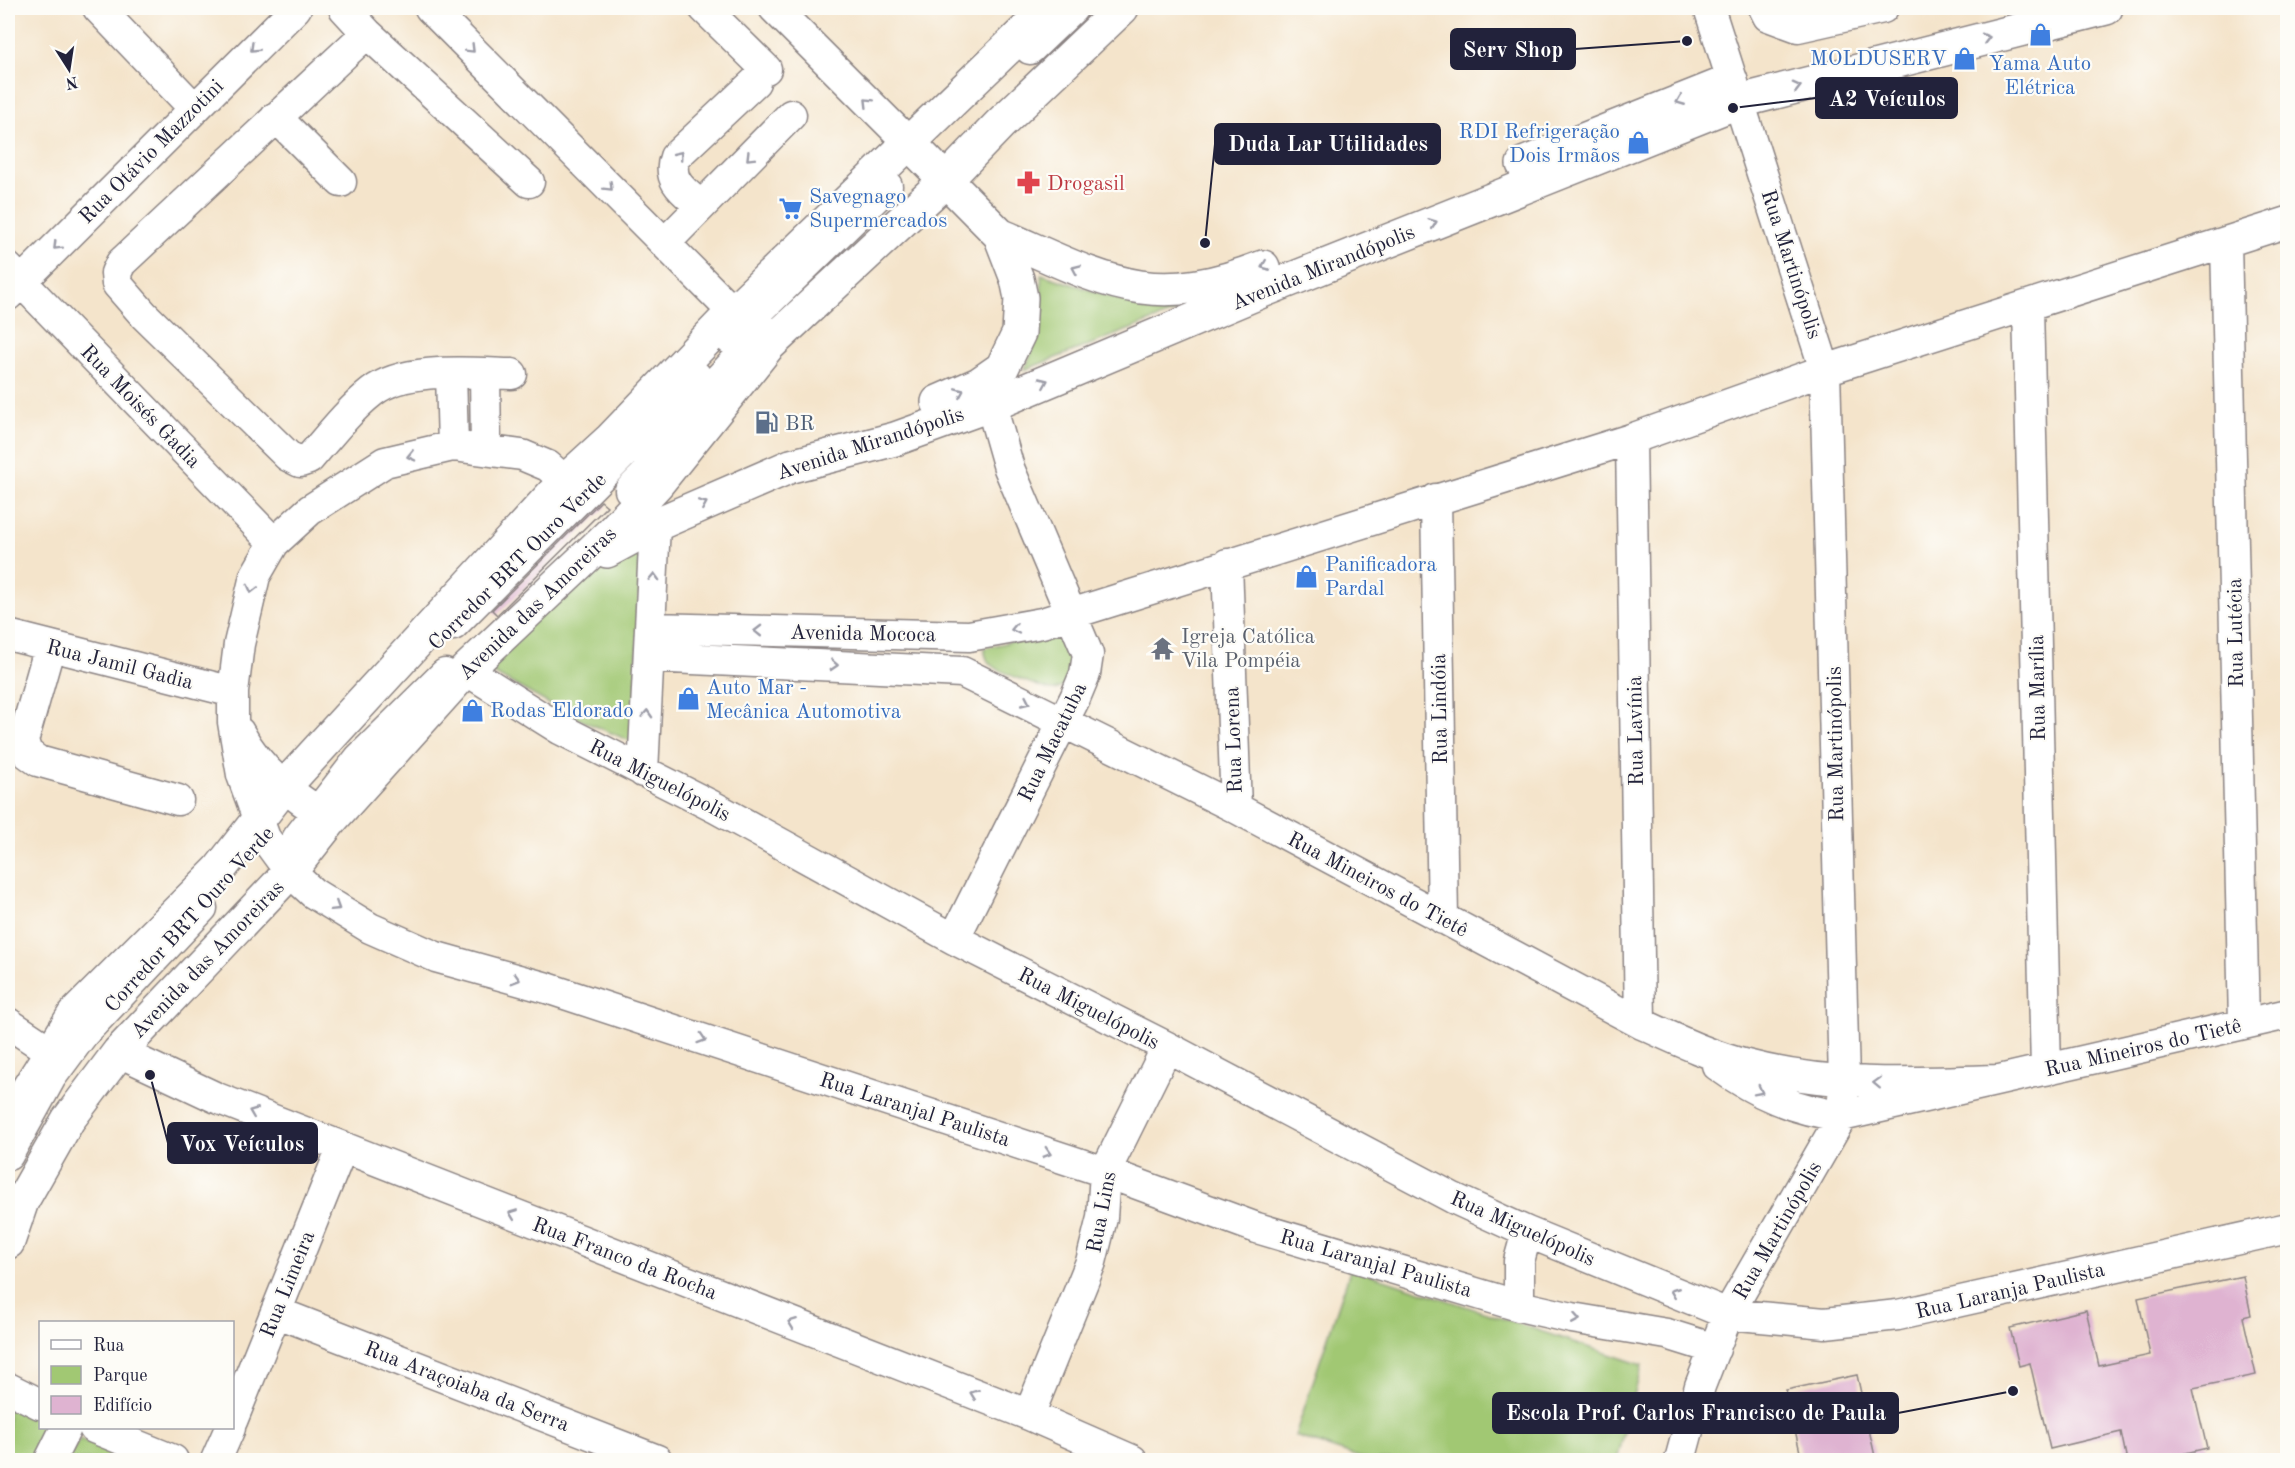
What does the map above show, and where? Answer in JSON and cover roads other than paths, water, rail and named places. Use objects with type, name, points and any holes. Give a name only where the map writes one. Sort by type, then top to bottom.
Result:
[{"type":"main road","name":"Avenida das Amoreiras","points":[[8,1121],[74,1015],[219,870],[273,848],[307,804],[466,670],[560,582],[657,484],[768,346],[927,162],[1049,8]]},
{"type":"main road","name":"Avenida das Amoreiras","points":[[8,1242],[22,1201],[68,1120],[307,804],[565,481],[611,439],[733,312],[927,162],[1000,124],[1122,8]]},
{"type":"main road","name":"Avenida Mirandópolis","points":[[1000,235],[1090,275],[1132,287],[1162,291],[1222,283],[1737,90],[2018,8]]},
{"type":"main road","name":"Avenida Mirandópolis","points":[[560,582],[612,548],[655,525],[791,466],[895,439],[998,402],[1737,90],[2106,8]]},
{"type":"main road","points":[[791,466],[979,384],[1002,368],[1019,333],[1021,298],[1017,279],[1000,235],[927,162]]},
{"type":"street","points":[[98,8],[194,107]]},
{"type":"street","name":"Rua Otávio Mazzotini","points":[[12,282],[296,8]]},
{"type":"street","points":[[344,8],[367,33],[529,182]]},
{"type":"street","points":[[430,8],[733,312]]},
{"type":"street","points":[[698,204],[675,184],[672,166],[675,157],[760,76],[704,8]]},
{"type":"street","points":[[774,8],[927,162]]},
{"type":"street","name":"Corredor BRT Ouro Verde","points":[[307,804],[359,759],[405,711],[541,583],[645,475],[696,404],[751,343],[1073,8]]},
{"type":"street","name":"Corredor BRT Ouro Verde","points":[[927,162],[1104,8]]},
{"type":"street","name":"Rua Martinópolis","points":[[1680,1461],[1700,1386],[1728,1314],[1842,1116],[1844,1081],[1825,370],[1709,8]]},
{"type":"street","points":[[1766,12],[1798,27],[1883,8]]},
{"type":"street","points":[[367,33],[121,263],[116,273],[117,284],[144,315],[288,456],[300,462],[309,459],[373,391],[408,377],[451,373],[498,374],[486,449]]},
{"type":"street","points":[[663,241],[698,204],[792,115]]},
{"type":"street","points":[[276,117],[341,182]]},
{"type":"street","name":"Avenida Mococa","points":[[651,642],[969,636],[998,633],[1072,614],[1630,440],[1825,370],[2028,307],[2288,222]]},
{"type":"street","name":"Rua Lutécia","points":[[2226,242],[2244,1023]]},
{"type":"street","name":"Rua Moisés Gadia","points":[[12,282],[274,543]]},
{"type":"street","name":"Rua Marília","points":[[2028,307],[2046,1070]]},
{"type":"street","name":"Rua Macatuba","points":[[954,939],[1085,674],[1088,654],[1009,468],[995,419],[1002,368]]},
{"type":"street","points":[[451,373],[453,446]]},
{"type":"street","name":"Rua Lavínia","points":[[1630,440],[1640,1023]]},
{"type":"street","points":[[273,848],[242,775],[233,722],[233,692],[239,644],[255,576],[274,543],[310,510],[386,462],[453,446],[522,455],[549,466],[565,481]]},
{"type":"street","name":"Rua Lindóia","points":[[1436,499],[1443,919]]},
{"type":"street","points":[[643,772],[655,525]]},
{"type":"street","name":"Rua Lorena","points":[[1227,564],[1236,808]]},
{"type":"street","name":"Rua Jamil Gadia","points":[[8,635],[233,692]]},
{"type":"street","points":[[963,672],[969,636]]},
{"type":"street","name":"Avenida Mococa","points":[[651,642],[963,672],[1063,720]]},
{"type":"street","points":[[50,646],[23,741],[27,753],[38,761],[178,800]]},
{"type":"street","name":"Rua Miguelópolis","points":[[466,670],[560,729],[717,808],[954,939],[1167,1047],[1453,1198],[1527,1232],[1728,1314]]},
{"type":"street","name":"Rua Mineiros do Tietê","points":[[1063,720],[1236,808],[1640,1023],[1693,1047],[1745,1065],[1789,1075],[1844,1081],[1893,1084],[1998,1080]]},
{"type":"street","points":[[233,722],[256,760],[307,804]]},
{"type":"street","name":"Corredor BRT Ouro Verde","points":[[8,1155],[51,1077],[83,1034],[273,848]]},
{"type":"street","name":"Corredor BRT Ouro Verde","points":[[8,1196],[70,1094],[102,1051],[143,1006],[244,907],[273,848]]},
{"type":"street","name":"Rua Laranjal Paulista","points":[[273,848],[314,893],[370,928],[436,957],[548,988],[1105,1172],[1257,1228],[1519,1306],[1572,1318],[1667,1334],[1715,1349]]},
{"type":"street","name":"Rua Mineiros do Tietê","points":[[1693,1047],[1731,1075],[1773,1098],[1810,1112],[1842,1116],[2288,1014]]},
{"type":"street","points":[[8,1023],[50,1051]]},
{"type":"street","name":"Rua Lins","points":[[1029,1415],[1092,1262],[1102,1218],[1105,1172],[1167,1047]]},
{"type":"street","name":"Rua Franco da Rocha","points":[[119,1052],[217,1098],[1029,1415],[1132,1461]]},
{"type":"street","name":"Rua Limeira","points":[[234,1416],[342,1148]]},
{"type":"street","name":"Rua Laranja Paulista","points":[[1728,1314],[1825,1323],[1898,1315],[2288,1228]]},
{"type":"street","points":[[1519,1306],[1519,1261],[1527,1232]]},
{"type":"street","name":"Rua Araçoiaba da Serra","points":[[276,1312],[657,1461]]},
{"type":"street","points":[[8,1388],[39,1404]]},
{"type":"street","points":[[50,1461],[66,1429]]},
{"type":"street","points":[[96,1429],[173,1461]]},
{"type":"street","points":[[216,1461],[230,1429]]},
{"type":"place","name":"Yama Auto Elétrica","points":[[2040,35]]},
{"type":"place","name":"Serv Shop","points":[[1687,41]]},
{"type":"place","name":"MOLDUSERV","points":[[1965,58]]},
{"type":"place","name":"A2 Veículos","points":[[1733,108]]},
{"type":"place","name":"RDI Refrigeração Dois Irmãos","points":[[1638,143]]},
{"type":"place","name":"Drogasil","points":[[1029,183]]},
{"type":"place","name":"Savegnago Supermercados","points":[[791,208]]},
{"type":"place","name":"Duda Lar Utilidades","points":[[1205,243]]},
{"type":"place","name":"BR","points":[[767,423]]},
{"type":"place","name":"Panificadora Pardal","points":[[1307,576]]},
{"type":"place","name":"Igreja Católica Vila Pompéia","points":[[1163,648]]},
{"type":"place","name":"Auto Mar - Mecânica Automotiva","points":[[688,699]]},
{"type":"place","name":"Rodas Eldorado","points":[[472,710]]},
{"type":"place","name":"Vox Veículos","points":[[150,1075]]},
{"type":"place","name":"Escola Prof. Carlos Francisco de Paula","points":[[2013,1391]]}]
